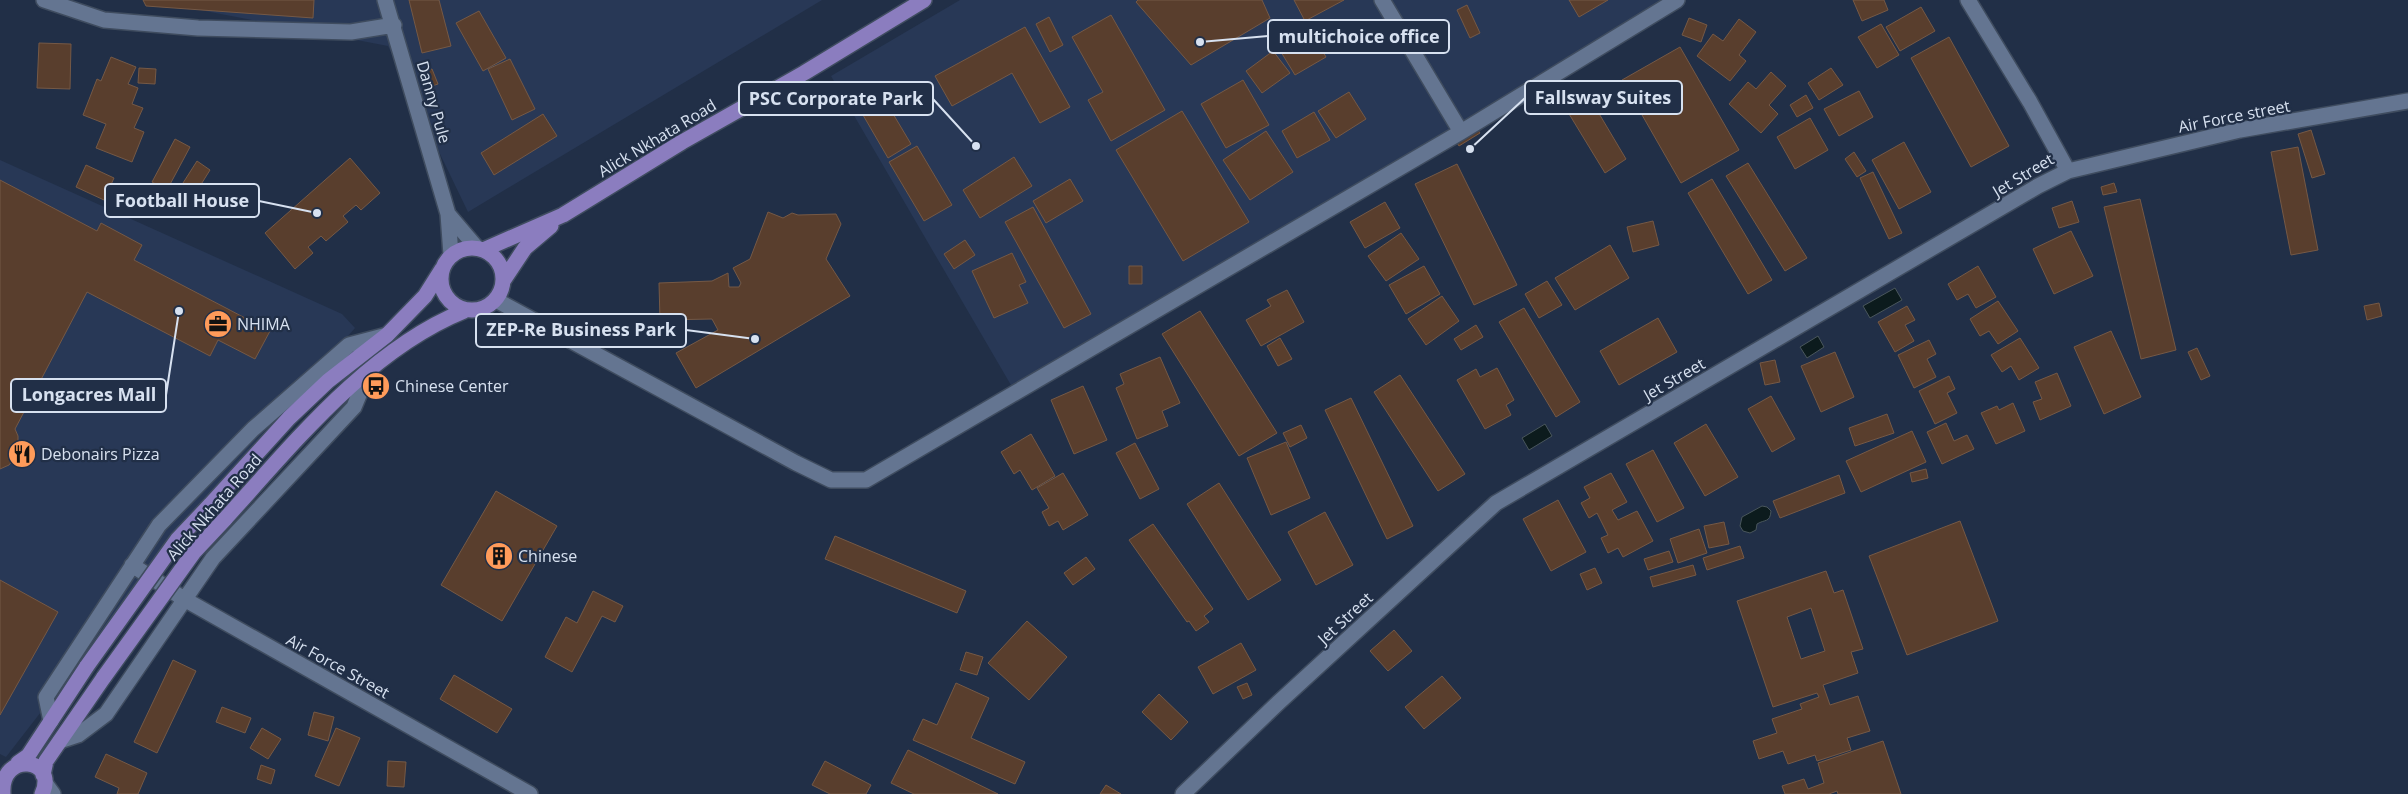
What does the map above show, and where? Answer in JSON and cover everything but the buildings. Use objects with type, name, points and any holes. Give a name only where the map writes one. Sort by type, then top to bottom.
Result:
[{"type":"main road","name":"Alick Nkhata Road","points":[[480,249],[563,215],[682,142],[804,73],[924,0]]},
{"type":"main road","name":"Alick Nkhata Road","points":[[503,281],[525,248],[563,215]]},
{"type":"main road","points":[[464,248],[480,249],[497,260],[503,281],[496,300],[482,309],[464,311],[451,304],[443,291],[441,284],[442,268],[451,255],[464,248]]},
{"type":"main road","name":"Alick Nkhata Road","points":[[5,775],[28,756],[87,666],[177,540],[289,418],[328,381],[387,335],[425,296],[442,268]]},
{"type":"main road","name":"Alick Nkhata Road","points":[[46,787],[46,761],[194,552],[306,430],[369,371],[393,350],[444,319],[464,311]]},
{"type":"main road","points":[[5,775],[32,765],[46,787]]},
{"type":"street","points":[[44,0],[104,20],[198,28],[351,32],[394,25]]},
{"type":"street","name":"Danny Pule","points":[[385,0],[394,25],[448,214],[451,255]]},
{"type":"street","points":[[1382,0],[1461,132]]},
{"type":"street","points":[[496,300],[796,463],[832,480],[866,480],[1461,132],[1677,0]]},
{"type":"street","name":"Jet Street","points":[[1183,794],[1278,703],[1496,503],[2038,186],[2068,171],[2030,102],[1968,0]]},
{"type":"street","name":"Air Force street","points":[[2068,171],[2240,130],[2408,101]]},
{"type":"street","name":"Danny Pule","points":[[448,214],[480,249]]},
{"type":"street","name":"Alick Nkhata Road","points":[[51,721],[46,697],[159,525],[253,429],[349,345],[387,335]]},
{"type":"street","points":[[60,741],[78,735],[106,714],[213,558],[354,407],[369,371]]},
{"type":"street","name":"Air Force Street","points":[[132,565],[184,599],[530,794]]},
{"type":"shaded area","points":[[148,0],[822,0],[468,212],[388,46]]},
{"type":"shaded area","points":[[960,0],[1667,0],[1015,392],[831,76]]},
{"type":"shaded area","points":[[0,160],[342,314],[355,328],[248,450],[148,574],[6,757],[0,754]]},
{"type":"shaded area","points":[[1895,288],[1902,300],[1870,318],[1863,306]]},
{"type":"shaded area","points":[[1818,336],[1824,347],[1807,358],[1800,347]]},
{"type":"shaded area","points":[[1545,424],[1552,436],[1529,450],[1522,438]]},
{"type":"shaded area","points":[[1762,506],[1767,507],[1771,511],[1770,517],[1757,524],[1756,530],[1750,533],[1743,531],[1740,526],[1742,517]]},
{"type":"place","name":"multichoice office","points":[[1200,42]]},
{"type":"place","name":"PSC Corporate Park","points":[[976,146]]},
{"type":"place","name":"Fallsway Suites","points":[[1470,149]]},
{"type":"place","name":"Football House","points":[[317,213]]},
{"type":"place","name":"Longacres Mall","points":[[179,311]]},
{"type":"place","name":"NHIMA","points":[[218,324]]},
{"type":"place","name":"ZEP-Re Business Park","points":[[755,339]]},
{"type":"place","name":"Chinese Center","points":[[376,386]]},
{"type":"place","name":"Debonairs Pizza","points":[[22,454]]},
{"type":"place","name":"Chinese","points":[[499,556]]}]
